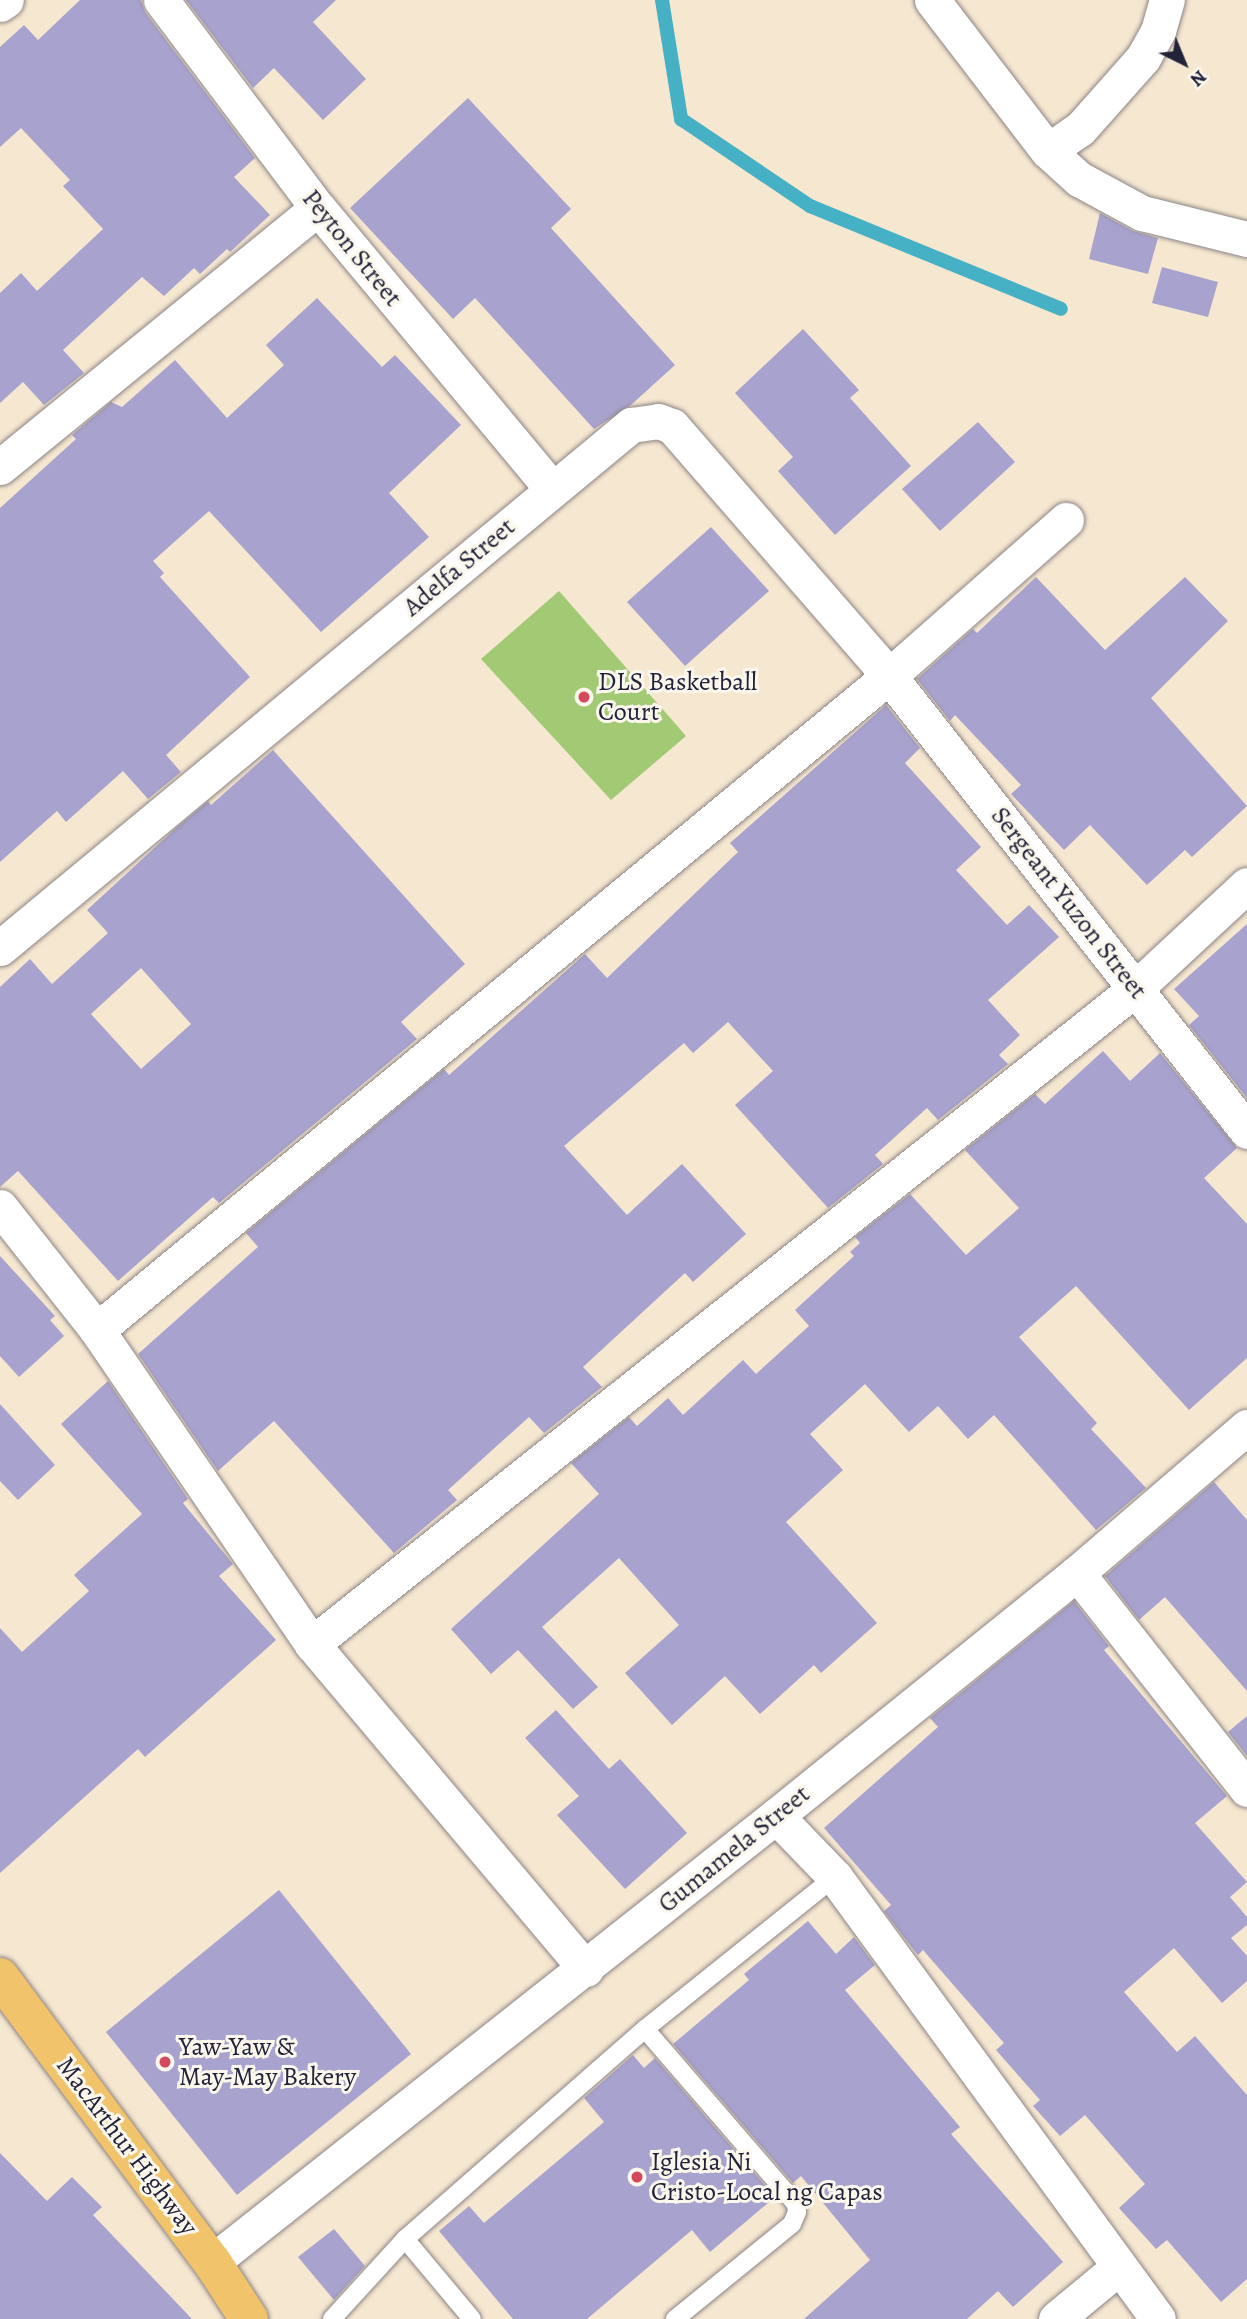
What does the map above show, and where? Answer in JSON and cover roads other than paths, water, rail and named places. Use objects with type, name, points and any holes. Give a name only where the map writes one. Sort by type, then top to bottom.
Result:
[{"type":"highway","name":"MacArthur Highway","points":[[0,1977],[212,2262],[249,2319]]},
{"type":"street","points":[[0,5],[6,0]]},
{"type":"street","name":"Peyton Street","points":[[161,0],[318,208],[552,489]]},
{"type":"street","points":[[932,0],[1048,151],[1079,179],[1142,213],[1247,239]]},
{"type":"street","points":[[1048,151],[1080,129],[1143,58],[1158,31],[1167,0]]},
{"type":"street","points":[[0,467],[318,208]]},
{"type":"street","name":"Adelfa Street","points":[[0,948],[552,489],[631,425],[644,421],[672,426],[889,676]]},
{"type":"street","points":[[97,1330],[889,676],[1066,520]]},
{"type":"street","name":"Sergeant Yuzon Street","points":[[889,676],[1247,1131]]},
{"type":"street","points":[[312,1644],[1136,988],[1247,885]]},
{"type":"street","points":[[0,1207],[97,1330],[312,1644],[586,1969]]},
{"type":"street","name":"Gumamela Street","points":[[212,2262],[586,1969],[776,1816],[1077,1573],[1247,1427]]},
{"type":"street","points":[[1077,1573],[1247,1788]]},
{"type":"street","points":[[776,1816],[835,1877],[1158,2319]]},
{"type":"street","points":[[1056,2319],[1119,2267]]},
{"type":"lane","points":[[332,2319],[405,2239],[645,2029],[835,1877]]},
{"type":"lane","points":[[645,2029],[796,2204],[797,2212],[792,2224],[675,2319]]},
{"type":"lane","points":[[405,2239],[472,2319]]},
{"type":"waterway","points":[[662,0],[681,119],[810,206],[1061,309]]},
{"type":"place","name":"DLS Basketball Court","points":[[584,697]]},
{"type":"place","name":"Yaw-Yaw & May-May Bakery","points":[[165,2062]]},
{"type":"place","name":"Iglesia Ni Cristo-Local ng Capas","points":[[637,2177]]}]
